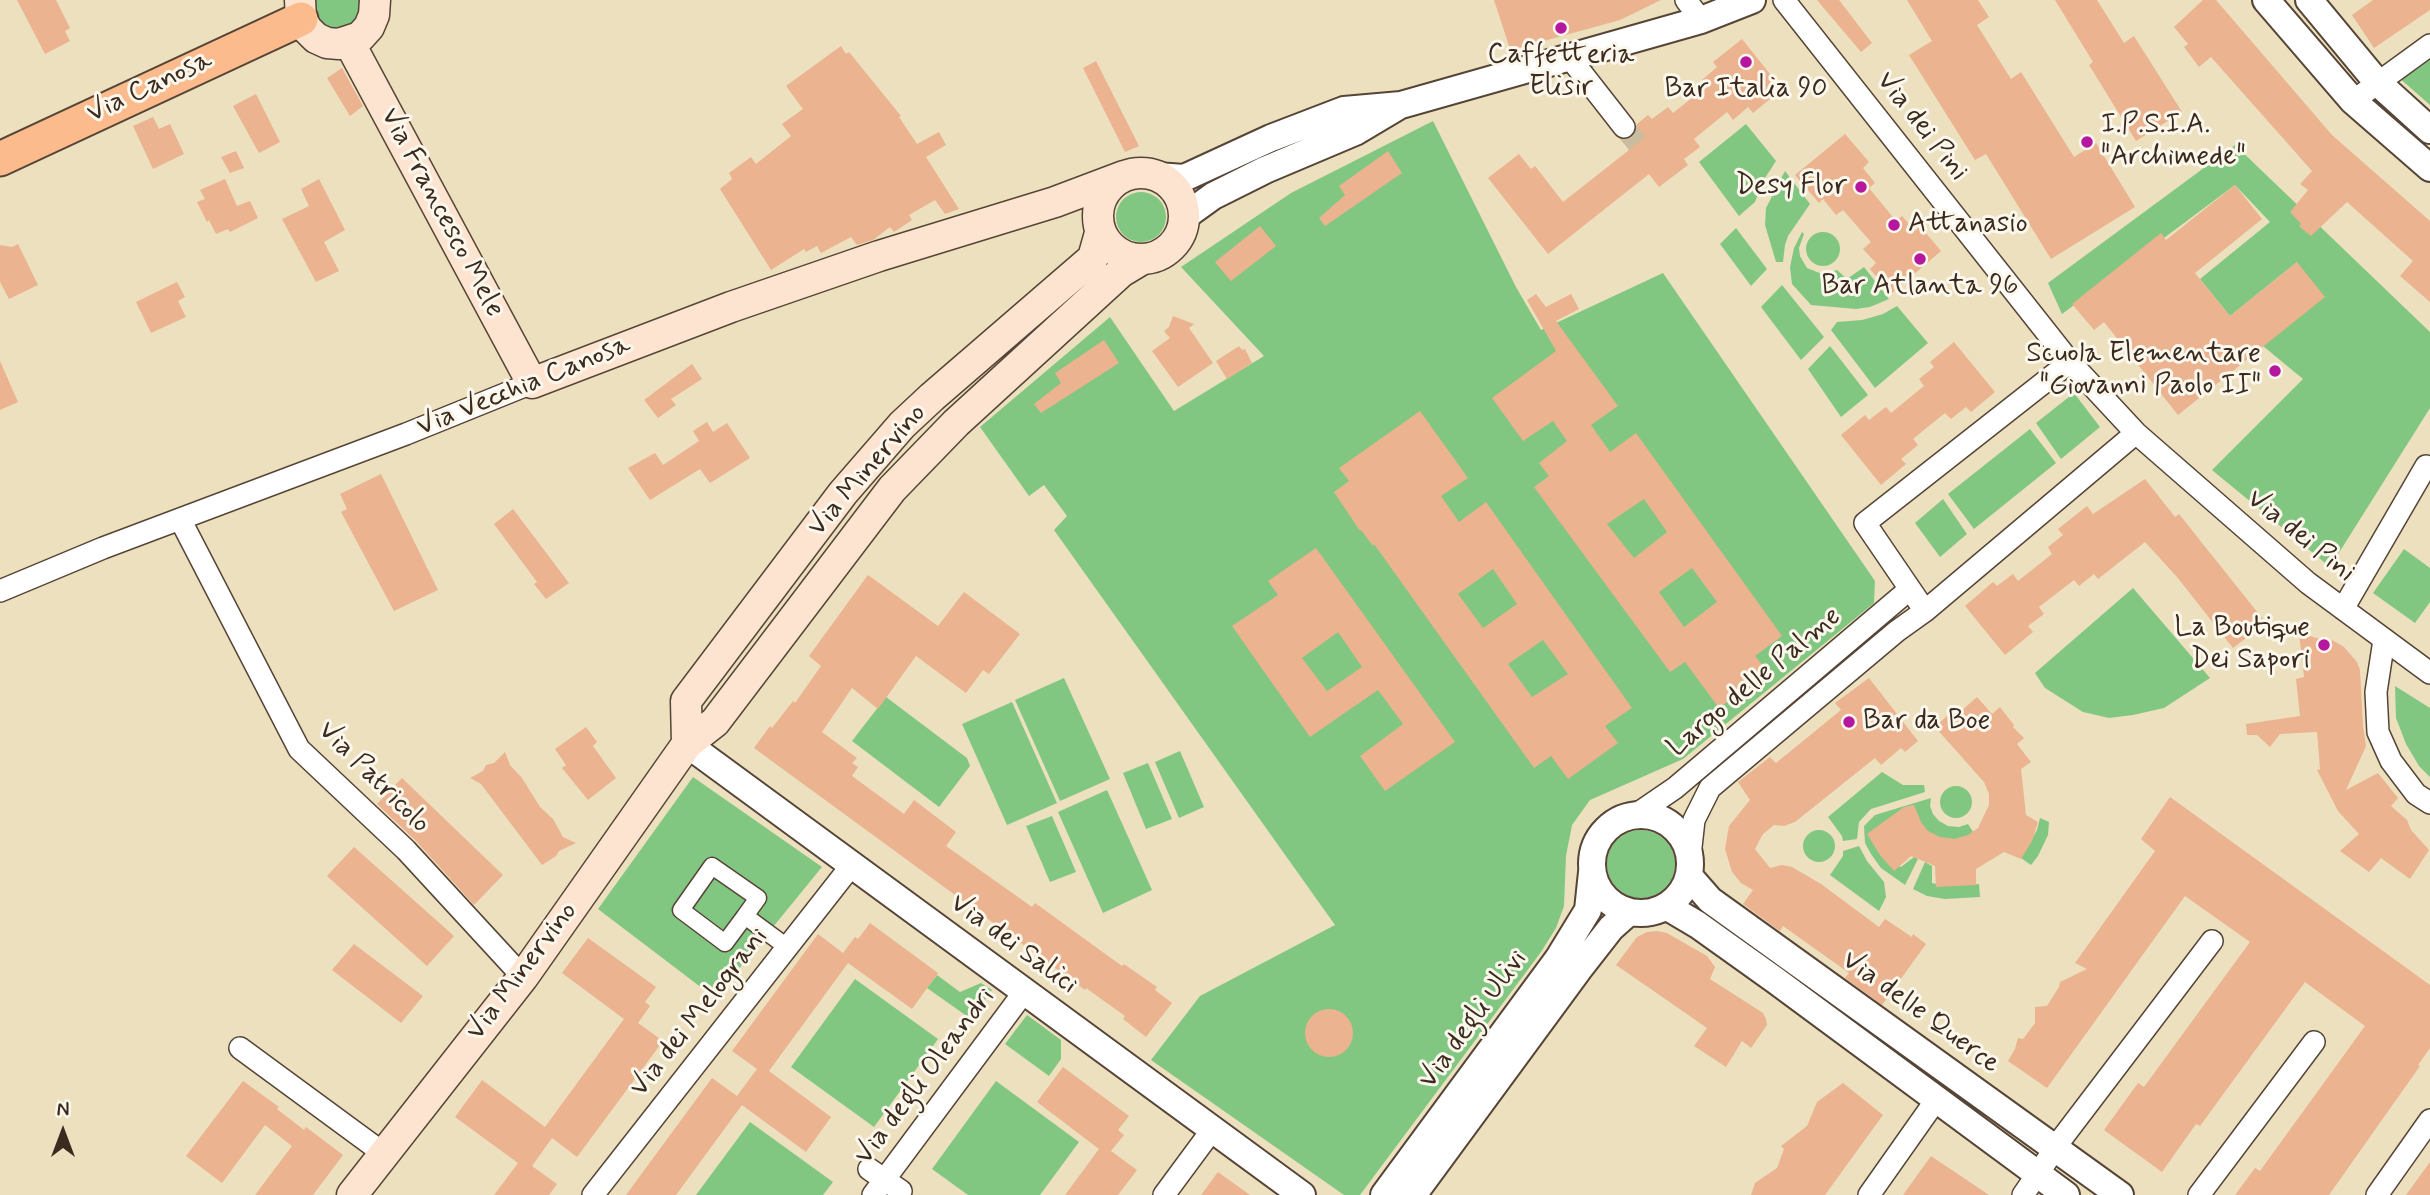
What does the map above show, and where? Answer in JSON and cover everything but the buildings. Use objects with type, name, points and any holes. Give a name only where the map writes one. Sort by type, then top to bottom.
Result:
[{"type":"main road","points":[[300,9],[307,29],[316,38],[327,43],[349,42],[360,37],[369,27],[374,15],[374,0]]},
{"type":"main road","name":"Via Canosa","points":[[0,159],[300,9]]},
{"type":"main road","name":"Via Francesco Mele","points":[[349,42],[532,383]]},
{"type":"main road","points":[[1055,202],[1078,203],[1099,225],[1107,244],[1117,253],[1141,260],[1162,254],[1178,238],[1184,216],[1182,204],[1177,192],[1157,176],[1146,173],[1124,176],[1104,192],[1099,204],[1099,225]]},
{"type":"main road","name":"Via Vecchia Canosa","points":[[532,383],[731,307],[879,256],[1055,202],[1124,176]]},
{"type":"main road","name":"Via Minervino","points":[[688,744],[686,701],[865,465],[922,406],[988,346],[1093,258],[1099,225]]},
{"type":"main road","name":"Via Minervino","points":[[352,1195],[523,977],[688,744],[715,723],[892,489],[928,450],[1121,272],[1141,260]]},
{"type":"street","points":[[1157,176],[1184,178],[1271,138],[1344,110],[1401,105],[1570,58],[1694,10],[1752,0]]},
{"type":"street","name":"Via dei Pini","points":[[1784,0],[2070,362],[2136,433],[2308,583],[2384,640],[2428,665]]},
{"type":"street","points":[[2266,0],[2353,101],[2428,161]]},
{"type":"street","points":[[2309,0],[2377,82],[2430,130]]},
{"type":"street","points":[[2353,101],[2430,45]]},
{"type":"street","points":[[1570,58],[1623,127]]},
{"type":"street","points":[[1184,216],[1213,196],[1271,167],[1355,132],[1401,105]]},
{"type":"street","points":[[1925,611],[1866,523],[2070,362]]},
{"type":"street","name":"Via Vecchia Canosa","points":[[0,591],[103,548],[406,434],[532,383]]},
{"type":"street","name":"Largo delle Palme","points":[[1689,866],[1694,820],[1710,788],[2136,433]]},
{"type":"street","name":"Via dei Pini","points":[[2343,609],[2426,466],[2430,468]]},
{"type":"street","name":"Via Patricolo","points":[[180,519],[299,749],[406,850],[523,977]]},
{"type":"street","name":"Largo delle Palme","points":[[1634,816],[1675,788],[1910,589]]},
{"type":"street","points":[[2384,640],[2376,692],[2378,732],[2391,761],[2416,794],[2430,803]]},
{"type":"street","name":"Via dei Salici","points":[[688,744],[850,866],[1302,1195]]},
{"type":"street","points":[[1634,816],[1649,816],[1670,825],[1685,842],[1689,866],[1684,888],[1667,906],[1642,913],[1629,912],[1605,897],[1597,885],[1592,872],[1592,856],[1597,841],[1613,825],[1634,816]]},
{"type":"street","points":[[712,866],[758,898],[745,916],[725,943],[681,910],[712,866]]},
{"type":"street","name":"Via dei Melograni","points":[[593,1195],[850,866]]},
{"type":"street","name":"Via delle Querce","points":[[1689,866],[1710,900],[2059,1143],[2120,1195]]},
{"type":"street","name":"Via degli Ulivi","points":[[1384,1195],[1558,959],[1588,910],[1592,872]]},
{"type":"street","points":[[1667,906],[1731,948],[1936,1100],[2030,1185],[2066,1195]]},
{"type":"street","name":"Via degli Ulivi","points":[[1413,1195],[1579,969],[1611,928],[1629,912]]},
{"type":"street","points":[[745,916],[787,947]]},
{"type":"street","points":[[2030,1185],[2212,941]]},
{"type":"street","name":"Via degli Oleandri","points":[[882,1183],[1024,992]]},
{"type":"street","points":[[2199,1195],[2314,1042]]},
{"type":"street","points":[[240,1048],[383,1153]]},
{"type":"street","points":[[1869,1195],[1936,1100]]},
{"type":"street","points":[[2377,1195],[2430,1120]]},
{"type":"street","points":[[1164,1195],[1212,1130]]},
{"type":"green space","points":[[311,0],[364,0],[359,22],[334,31],[318,23]]},
{"type":"green space","points":[[2430,53],[2430,105],[2397,76]]},
{"type":"green space","points":[[1433,121],[1516,287],[1541,330],[1663,273],[1875,581],[1874,603],[1683,759],[1590,800],[1572,825],[1566,856],[1564,906],[1556,928],[1541,952],[1360,1195],[1344,1195],[1151,1060],[1200,996],[1335,925],[1054,530],[1067,516],[1044,485],[1029,496],[980,427],[1110,317],[1174,411],[1264,356],[1181,267],[1291,193]]},
{"type":"green space","points":[[1746,124],[1776,161],[1763,181],[1755,202],[1739,216],[1699,162]]},
{"type":"green space","name":"Scuola Elementare \"Giovanni Paolo II\"","points":[[2235,145],[2430,332],[2430,408],[2330,567],[2212,470],[2303,379],[2263,346],[2297,262],[2230,316],[2200,279],[2270,222],[2235,185],[2062,314],[2048,283]]},
{"type":"green space","points":[[1785,171],[1810,204],[1788,236],[1783,262],[1776,262],[1765,225],[1766,208]]},
{"type":"green space","points":[[1141,192],[1159,199],[1166,217],[1159,235],[1141,242],[1123,235],[1116,217],[1123,199]]},
{"type":"green space","points":[[1736,228],[1767,269],[1751,286],[1720,244]]},
{"type":"green space","points":[[1802,232],[1804,234],[1799,248],[1800,256],[1807,268],[1822,274],[1837,270],[1847,279],[1864,267],[1889,299],[1870,307],[1856,309],[1811,305],[1792,284],[1790,267],[1794,248]]},
{"type":"green space","points":[[1823,232],[1835,237],[1840,249],[1835,261],[1823,266],[1811,261],[1806,249],[1811,237]]},
{"type":"green space","points":[[1782,285],[1824,337],[1801,360],[1761,307]]},
{"type":"green space","points":[[1897,306],[1928,343],[1875,388],[1831,330],[1837,322],[1862,320],[1883,314]]},
{"type":"green space","points":[[1830,346],[1868,395],[1841,417],[1808,369]]},
{"type":"green space","points":[[2074,393],[2100,427],[2061,459],[2036,423]]},
{"type":"green space","points":[[2030,429],[2056,463],[1974,529],[1948,494]]},
{"type":"green space","points":[[1943,499],[1967,534],[1940,557],[1915,523]]},
{"type":"green space","points":[[2404,549],[2430,568],[2430,602],[2415,623],[2373,593]]},
{"type":"green space","points":[[2133,588],[2210,678],[2164,708],[2109,718],[2083,712],[2045,688],[2035,673]]},
{"type":"green space","points":[[1064,678],[1110,779],[1060,801],[1015,700]]},
{"type":"green space","points":[[2395,686],[2430,708],[2430,777],[2419,766],[2406,744],[2396,718]]},
{"type":"green space","points":[[886,697],[967,758],[970,766],[939,807],[852,741]]},
{"type":"green space","points":[[1012,702],[1057,803],[1007,825],[962,724]]},
{"type":"green space","points":[[1180,751],[1204,807],[1179,818],[1155,762]]},
{"type":"green space","points":[[1148,763],[1172,819],[1146,829],[1123,773]]},
{"type":"green space","points":[[1882,772],[1903,785],[1924,785],[1925,792],[1871,809],[1859,822],[1857,839],[1843,841],[1828,817]]},
{"type":"green space","points":[[693,777],[822,867],[715,998],[598,909]]},
{"type":"green space","points":[[1956,786],[1967,791],[1972,802],[1967,813],[1956,818],[1945,813],[1940,802],[1945,791]]},
{"type":"green space","points":[[1107,790],[1152,890],[1103,913],[1058,812]]},
{"type":"green space","points":[[1931,798],[1930,806],[1939,821],[1948,826],[1968,824],[1975,835],[1893,862],[1901,867],[1914,857],[1918,859],[1905,885],[1881,868],[1871,854],[1865,843],[1864,826],[1875,815]]},
{"type":"green space","points":[[1052,816],[1076,872],[1050,882],[1026,826]]},
{"type":"green space","points":[[2040,818],[2049,822],[2048,835],[2031,865],[2021,858],[2037,830]]},
{"type":"green space","points":[[1641,830],[1654,833],[1665,840],[1672,851],[1675,864],[1672,877],[1665,888],[1654,895],[1641,898],[1628,895],[1617,888],[1610,877],[1607,864],[1610,851],[1617,840],[1628,833]]},
{"type":"green space","points":[[1819,830],[1830,835],[1835,846],[1830,857],[1819,862],[1808,857],[1803,846],[1808,835]]},
{"type":"green space","points":[[1859,846],[1884,882],[1886,897],[1879,911],[1830,875],[1843,856],[1843,851]]},
{"type":"green space","points":[[1925,862],[1932,866],[1932,883],[1945,886],[1979,884],[1980,897],[1945,899],[1927,896],[1913,889]]},
{"type":"green space","points":[[937,975],[960,992],[981,983],[992,990],[971,1019],[927,988]]},
{"type":"green space","points":[[855,979],[938,1039],[874,1127],[791,1067]]},
{"type":"green space","points":[[1027,1015],[1061,1040],[1061,1059],[1049,1076],[1005,1044]]},
{"type":"green space","points":[[996,1081],[1079,1142],[1040,1195],[968,1195],[932,1169]]},
{"type":"green space","points":[[750,1122],[833,1182],[823,1195],[696,1195]]},
{"type":"tunnel","points":[[1624,127],[1642,149]]},
{"type":"place","name":"Caffetteria Elisir","points":[[1561,28]]},
{"type":"place","name":"Bar Italia 90","points":[[1746,62]]},
{"type":"place","name":"I.P.S.I.A. \"Archimede\"","points":[[2087,142]]},
{"type":"place","name":"Desy Flor","points":[[1861,187]]},
{"type":"place","name":"Attanasio","points":[[1894,225]]},
{"type":"place","name":"Bar Atlanta 96","points":[[1920,259]]},
{"type":"place","name":"Scuola Elementare \"Giovanni Paolo II\"","points":[[2275,371]]},
{"type":"place","name":"La Boutique Dei Sapori","points":[[2324,645]]},
{"type":"place","name":"Bar da Boe","points":[[1849,722]]}]
